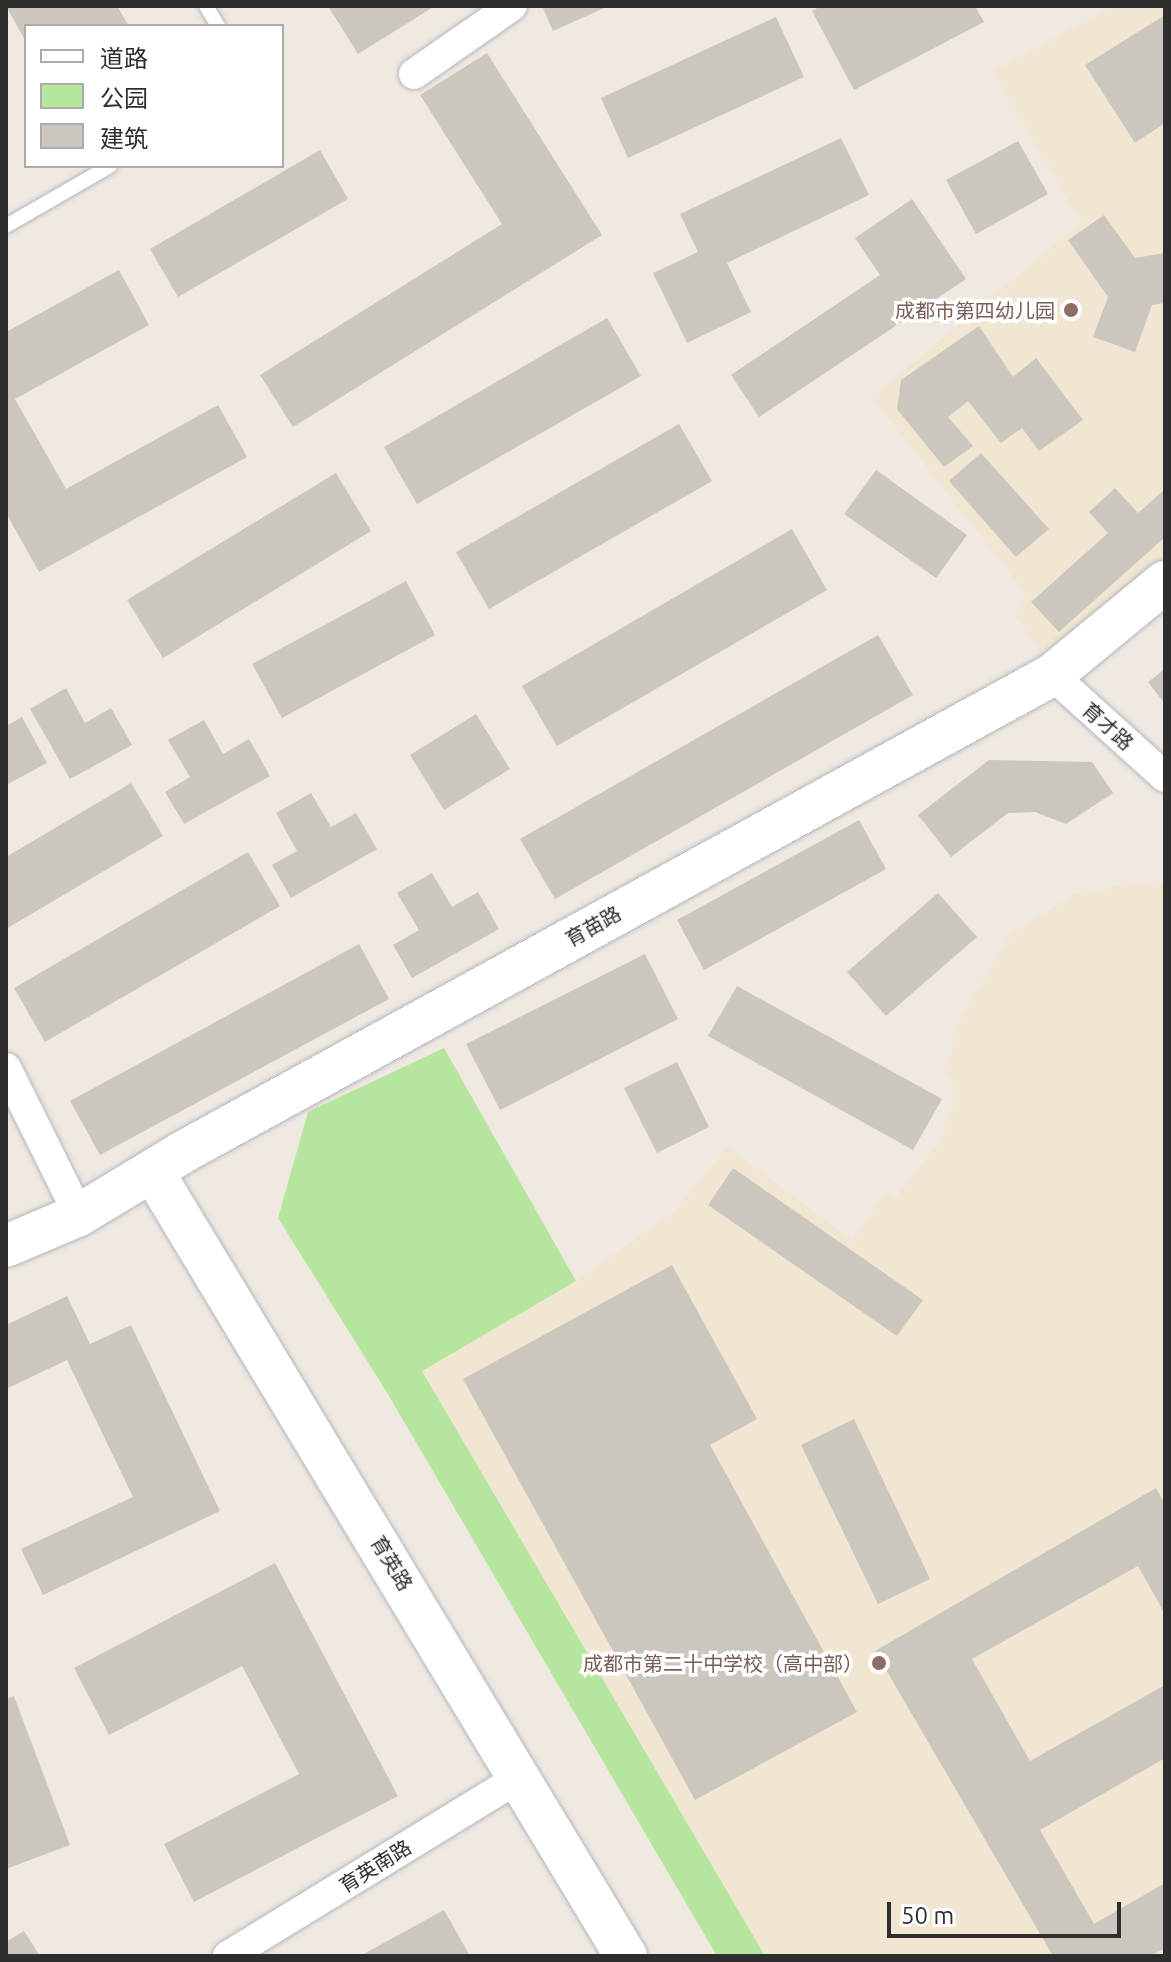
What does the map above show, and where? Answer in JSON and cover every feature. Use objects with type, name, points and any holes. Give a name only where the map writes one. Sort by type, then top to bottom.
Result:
[{"type":"street","points":[[414,74],[512,6]]},
{"type":"street","name":"育苗路","points":[[6,1246],[79,1215],[1052,675],[1165,582]]},
{"type":"street","name":"育才路","points":[[1052,675],[1165,777]]},
{"type":"street","points":[[6,1068],[79,1215]]},
{"type":"street","name":"育英路","points":[[153,1172],[522,1776],[626,1956]]},
{"type":"street","name":"育英南路","points":[[228,1956],[522,1776]]},
{"type":"lane","points":[[206,6],[217,24]]},
{"type":"lane","points":[[6,226],[107,168]]},
{"type":"shaded area","name":"成都市第四幼儿园","points":[[1113,6],[1165,6],[1165,556],[1047,659],[1015,616],[1026,594],[872,397],[1081,223],[993,71]]},
{"type":"shaded area","name":"成都市第二十中学校（高中部）","points":[[1134,883],[1165,884],[1165,1956],[765,1956],[422,1370],[576,1281],[673,1212],[728,1147],[853,1241],[887,1191],[896,1197],[940,1141],[958,1091],[946,1072],[958,1022],[1011,933],[1075,894]]},
{"type":"green space","points":[[444,1048],[576,1281],[422,1371],[765,1956],[717,1956],[386,1391],[278,1218],[308,1112]]},
{"type":"building","points":[[6,6],[117,6],[128,24],[24,24],[24,38]]},
{"type":"building","points":[[328,6],[435,6],[358,54]]},
{"type":"building","points":[[542,6],[609,6],[553,31]]},
{"type":"building","points":[[821,6],[975,6],[984,22],[854,90],[812,11]]},
{"type":"building","points":[[1165,15],[1165,123],[1135,143],[1085,65]]},
{"type":"building","points":[[776,17],[804,77],[628,158],[601,98]]},
{"type":"building","points":[[487,53],[602,235],[293,427],[260,375],[502,224],[420,95]]},
{"type":"building","points":[[841,138],[869,195],[727,263],[751,312],[687,343],[653,273],[698,252],[680,214]]},
{"type":"building","points":[[1018,141],[1048,194],[976,234],[946,180]]},
{"type":"building","points":[[320,150],[348,199],[178,297],[150,249]]},
{"type":"building","points":[[912,199],[966,279],[759,417],[731,375],[880,275],[855,238]]},
{"type":"building","points":[[1104,215],[1135,258],[1165,253],[1165,303],[1152,305],[1135,352],[1093,337],[1108,297],[1068,240]]},
{"type":"building","points":[[119,270],[149,325],[15,399],[66,489],[218,405],[247,457],[39,572],[6,513],[6,332]]},
{"type":"building","points":[[607,318],[641,376],[417,504],[384,447]]},
{"type":"building","points":[[979,326],[1013,377],[1036,358],[1083,420],[1039,451],[1022,428],[1001,443],[968,401],[948,417],[973,446],[944,467],[897,409],[901,380]]},
{"type":"building","points":[[679,424],[712,481],[489,609],[456,552]]},
{"type":"building","points":[[981,453],[1049,529],[1016,557],[949,481]]},
{"type":"building","points":[[876,470],[967,535],[936,578],[844,514]]},
{"type":"building","points":[[336,473],[371,531],[163,658],[127,600]]},
{"type":"building","points":[[1115,488],[1138,513],[1165,489],[1165,537],[1059,632],[1031,602],[1108,533],[1089,512]]},
{"type":"building","points":[[792,529],[827,590],[557,746],[522,686]]},
{"type":"building","points":[[406,581],[435,635],[282,718],[252,664]]},
{"type":"building","points":[[878,635],[913,695],[555,899],[520,839]]},
{"type":"building","points":[[1165,669],[1165,704],[1148,682]]},
{"type":"building","points":[[66,688],[85,723],[111,708],[132,745],[70,779],[30,709]]},
{"type":"building","points":[[476,714],[510,769],[444,810],[410,755]]},
{"type":"building","points":[[22,717],[47,763],[6,785],[6,726]]},
{"type":"building","points":[[204,720],[223,754],[249,739],[270,776],[184,824],[165,792],[190,777],[168,740]]},
{"type":"building","points":[[989,760],[1092,762],[1113,793],[1066,824],[1035,812],[1008,813],[951,857],[918,815]]},
{"type":"building","points":[[131,783],[163,836],[6,929],[6,857]]},
{"type":"building","points":[[311,793],[331,827],[356,813],[377,849],[291,898],[272,865],[297,851],[276,813]]},
{"type":"building","points":[[859,820],[886,869],[704,970],[677,920]]},
{"type":"building","points":[[248,852],[280,906],[45,1042],[14,988]]},
{"type":"building","points":[[432,873],[452,907],[478,892],[499,929],[412,978],[393,945],[419,930],[397,893]]},
{"type":"building","points":[[938,893],[977,937],[886,1016],[847,972]]},
{"type":"building","points":[[359,944],[389,999],[100,1155],[70,1101]]},
{"type":"building","points":[[645,954],[678,1019],[500,1110],[466,1044]]},
{"type":"building","points":[[737,986],[942,1099],[913,1150],[708,1036]]},
{"type":"building","points":[[677,1062],[709,1127],[657,1153],[624,1088]]},
{"type":"building","points":[[733,1168],[923,1300],[897,1336],[708,1205]]},
{"type":"building","points":[[672,1265],[757,1419],[710,1445],[857,1712],[695,1800],[463,1379]]},
{"type":"building","points":[[67,1296],[90,1344],[131,1325],[220,1511],[43,1595],[21,1549],[133,1497],[67,1360],[6,1389],[6,1325]]},
{"type":"building","points":[[854,1419],[930,1579],[878,1604],[801,1445]]},
{"type":"building","points":[[1156,1488],[1165,1504],[1165,1614],[1138,1566],[972,1659],[1030,1761],[1165,1685],[1165,1758],[1040,1830],[1094,1924],[1165,1883],[1165,1948],[1150,1956],[1053,1956],[875,1651]]},
{"type":"building","points":[[275,1563],[398,1796],[194,1902],[164,1844],[299,1774],[242,1666],[109,1735],[74,1668]]},
{"type":"building","points":[[14,1696],[70,1845],[6,1869],[6,1699]]},
{"type":"building","points":[[444,1910],[470,1956],[360,1956]]},
{"type":"building","points":[[24,1931],[40,1956],[6,1956],[6,1942]]},
{"type":"place","name":"成都市第四幼儿园","points":[[1071,310]]},
{"type":"place","name":"成都市第二十中学校（高中部）","points":[[879,1663]]}]
